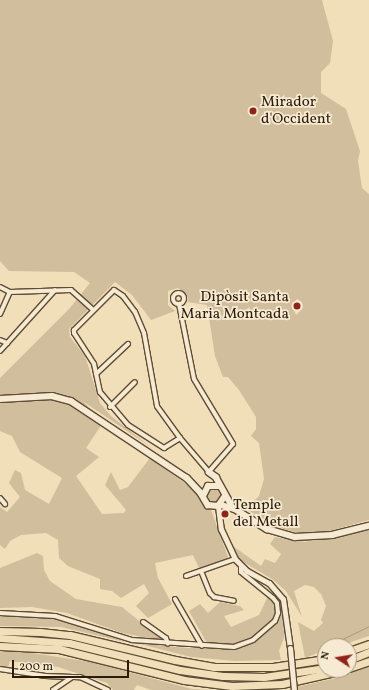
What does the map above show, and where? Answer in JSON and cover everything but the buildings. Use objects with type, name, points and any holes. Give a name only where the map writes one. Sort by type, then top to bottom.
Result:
[{"type":"highway","points":[[0,631],[40,632],[70,635],[175,660],[214,667],[273,667],[317,660]]},
{"type":"highway","points":[[0,638],[55,641],[187,671],[235,677],[286,675],[317,669]]},
{"type":"highway","points":[[357,648],[369,644]]},
{"type":"highway","points":[[0,646],[66,650],[174,678],[219,685],[282,684],[317,676]]},
{"type":"highway","points":[[357,657],[369,652]]},
{"type":"highway","points":[[357,665],[369,661]]},
{"type":"main road","points":[[0,399],[52,396],[71,401],[196,486],[206,504],[212,507],[220,506],[235,510],[258,525],[294,537],[324,536],[369,526]]},
{"type":"main road","points":[[203,497],[209,487],[210,473],[216,477],[225,496],[235,510]]},
{"type":"main road","points":[[196,486],[220,486]]},
{"type":"main road","points":[[220,506],[225,496]]},
{"type":"street","points":[[0,287],[10,292],[55,290],[73,291],[93,310]]},
{"type":"street","points":[[0,351],[55,290]]},
{"type":"street","points":[[179,304],[194,378],[232,444],[210,473],[180,438],[157,406],[150,354],[136,312],[114,290],[74,330],[74,333],[89,353],[100,392],[110,407],[128,425],[158,446],[164,448],[180,438]]},
{"type":"street","points":[[0,314],[10,292]]},
{"type":"street","points":[[0,340],[7,343]]},
{"type":"street","points":[[96,374],[128,344]]},
{"type":"street","points":[[110,407],[135,382]]},
{"type":"street","points":[[0,498],[5,504]]},
{"type":"street","points":[[220,506],[221,529]]},
{"type":"street","points":[[212,507],[234,560],[269,583],[283,599],[294,690]]},
{"type":"street","points":[[186,576],[234,560]]},
{"type":"street","points":[[0,613],[55,616],[132,640],[168,644],[234,647],[253,640],[275,621],[278,613],[277,603],[241,572],[241,566]]},
{"type":"street","points":[[201,571],[210,593],[214,597],[234,601]]},
{"type":"street","points":[[175,599],[202,646]]},
{"type":"street","points":[[143,622],[166,638],[168,644]]},
{"type":"street","points":[[0,668],[45,676],[80,677],[108,690]]},
{"type":"street","points":[[53,690],[73,677]]},
{"type":"shaded area","points":[[0,0],[322,0],[333,41],[330,63],[321,72],[321,93],[346,109],[360,151],[358,161],[362,188],[369,194],[369,520],[329,531],[298,533],[277,527],[246,509],[259,496],[264,479],[259,443],[251,436],[256,429],[256,417],[239,390],[228,377],[223,377],[215,356],[207,305],[188,302],[187,295],[178,288],[168,291],[168,305],[175,311],[151,320],[132,295],[115,282],[69,329],[70,337],[85,356],[100,403],[111,416],[152,448],[84,402],[102,424],[86,448],[99,457],[76,476],[102,514],[124,513],[126,510],[105,485],[111,472],[120,490],[128,487],[150,458],[201,495],[210,507],[229,560],[199,568],[193,555],[155,563],[158,578],[172,604],[148,618],[136,606],[149,593],[144,584],[121,598],[112,591],[100,589],[100,579],[68,566],[59,558],[58,540],[46,533],[21,535],[10,541],[5,549],[0,545],[0,507],[7,512],[20,497],[9,483],[15,470],[21,473],[25,490],[49,504],[62,478],[20,452],[12,436],[0,431],[0,378],[69,309],[90,283],[74,272],[9,271],[0,261]],"holes":[[[297,299],[302,302],[303,308],[296,315],[292,305]]]},
{"type":"shaded area","points":[[212,489],[218,489],[222,493],[222,499],[218,503],[212,503],[208,499],[208,493]]},
{"type":"shaded area","points":[[369,529],[369,636],[357,640],[357,638],[317,638],[317,653],[305,658],[298,622],[314,631],[323,623],[321,620],[326,606],[321,594],[314,587],[305,585],[294,591],[302,617],[286,591],[272,579],[237,558],[230,544],[261,566],[265,559],[275,563],[281,554],[270,544],[275,537],[305,542]]},
{"type":"shaded area","points":[[37,553],[43,556],[44,570],[50,581],[76,599],[122,607],[164,641],[122,633],[67,613],[32,607],[0,608],[0,568]]},
{"type":"shaded area","points":[[268,596],[279,602],[282,614],[285,635],[279,651],[281,660],[235,661],[191,657],[136,643],[187,648],[243,648],[244,645],[208,645],[189,611],[200,604],[208,613],[220,602],[240,606],[244,610],[224,616],[231,627],[259,615]]},
{"type":"shaded area","points":[[0,615],[26,615],[68,621],[125,642],[61,627],[0,626]]},
{"type":"shaded area","points":[[19,651],[91,662],[192,689],[211,690],[151,690],[137,685],[134,690],[113,690],[107,683],[58,667],[10,661],[8,668],[0,666],[0,652]]},
{"type":"shaded area","points":[[369,667],[369,690],[297,690],[297,687],[336,678],[357,678],[357,671]]},
{"type":"waterway","points":[[344,638],[369,626]]},
{"type":"place","name":"Mirador d'Occident","points":[[253,111]]},
{"type":"place","name":"Dipòsit Santa Maria Montcada","points":[[297,306]]},
{"type":"place","name":"Temple del Metall","points":[[225,514]]}]
